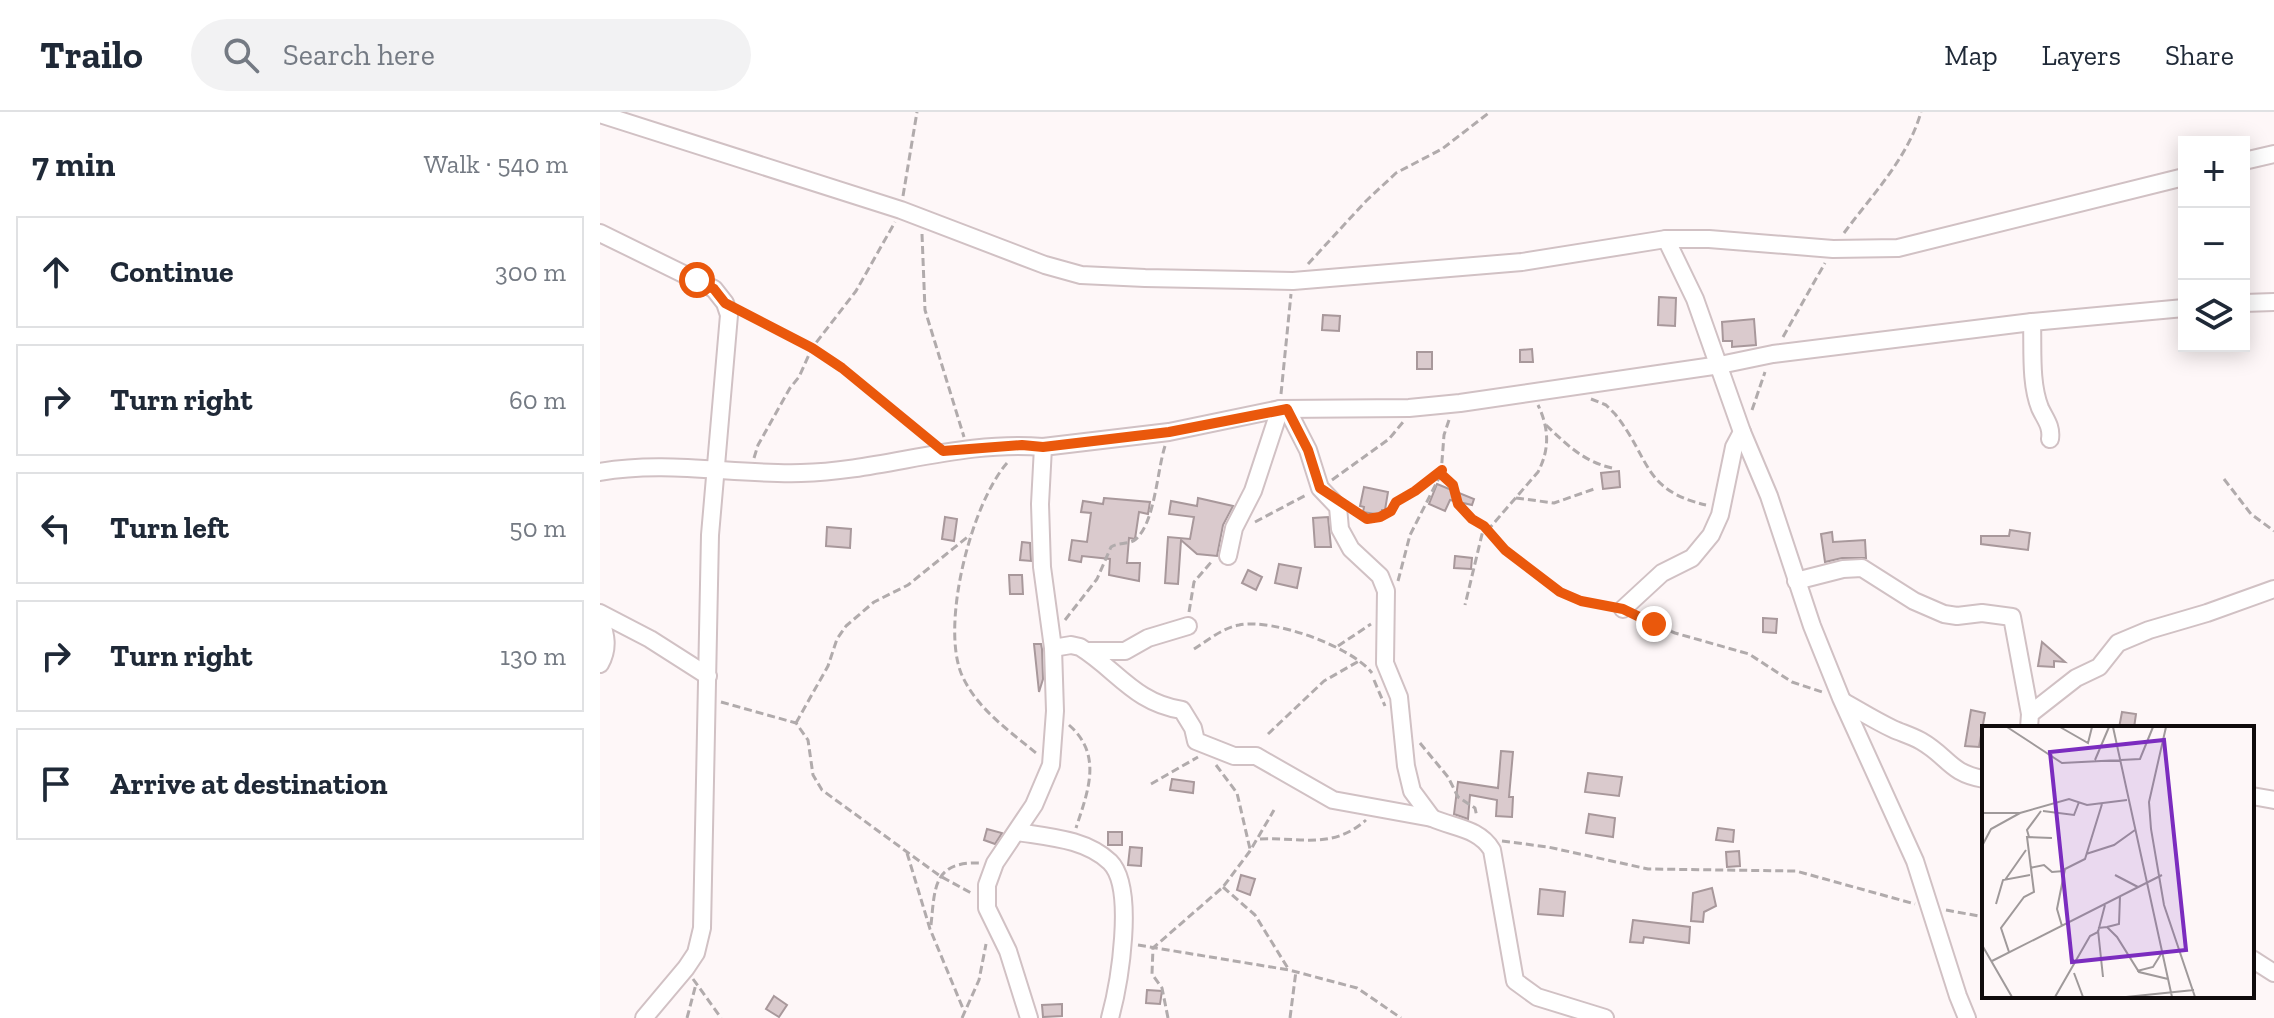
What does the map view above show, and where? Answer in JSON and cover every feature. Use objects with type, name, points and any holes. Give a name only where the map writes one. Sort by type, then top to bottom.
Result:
[{"type":"street","points":[[600,114],[901,210],[1045,265],[1081,275],[1293,281],[1522,262],[1666,239],[1709,239],[1833,249],[1898,248],[2178,178]]},
{"type":"street","points":[[2250,160],[2274,154]]},
{"type":"street","points":[[600,233],[714,289],[725,303],[729,315],[710,535],[704,903],[696,953],[644,1018]]},
{"type":"street","points":[[1666,239],[1684,272],[1720,365],[1742,432],[1769,496],[1796,581],[1842,700],[1908,846],[1967,1018]]},
{"type":"street","points":[[2250,303],[2274,302]]},
{"type":"street","points":[[600,472],[673,468],[749,473],[844,470],[967,448],[1043,447],[1169,432],[1284,409],[1409,408],[1460,403],[1720,365],[1773,354],[2032,322],[2178,309]]},
{"type":"street","points":[[2032,322],[2035,385],[2040,407],[2050,427],[2050,439]]},
{"type":"street","points":[[1228,556],[1234,528],[1253,491],[1284,409]]},
{"type":"street","points":[[1284,409],[1308,450],[1320,488],[1338,507],[1340,529],[1351,549],[1380,576],[1386,591],[1385,663],[1399,697],[1406,766],[1412,791],[1432,818]]},
{"type":"street","points":[[1623,609],[1662,573],[1683,564],[1701,549],[1716,525],[1731,456],[1742,432]]},
{"type":"street","points":[[1029,1018],[1008,951],[990,914],[987,885],[995,863],[1018,832],[1044,786],[1051,765],[1055,711],[1052,642],[1042,567],[1040,504],[1043,447]]},
{"type":"street","points":[[1796,581],[1843,569],[1862,568],[1914,601],[1944,614],[1982,613],[2012,617],[2030,721]]},
{"type":"street","points":[[2030,721],[2076,678],[2099,667],[2118,643],[2274,589]]},
{"type":"street","points":[[600,616],[650,639],[708,676]]},
{"type":"street","points":[[600,616],[606,634],[606,654],[600,664]]},
{"type":"street","points":[[1087,651],[1125,651],[1148,638],[1188,626]]},
{"type":"street","points":[[1052,642],[1087,651],[1147,700],[1164,708],[1182,710],[1193,728],[1196,741],[1215,750],[1234,756],[1256,756],[1333,800],[1432,818],[1482,837],[1495,863],[1515,981],[1553,1010],[1605,1018]]},
{"type":"street","points":[[1842,700],[1879,722],[1923,742],[1964,775],[1982,779]]},
{"type":"street","points":[[2254,796],[2274,800]]},
{"type":"street","points":[[1018,832],[1072,841],[1102,856],[1117,872],[1122,902],[1123,942],[1119,985],[1110,1018]]},
{"type":"street","points":[[2254,960],[2274,973]]},
{"type":"path","points":[[749,473],[758,445],[799,377],[812,348],[856,291],[901,210],[917,112]]},
{"type":"path","points":[[1284,409],[1284,345],[1293,281],[1396,173],[1442,149],[1490,112]]},
{"type":"path","points":[[1742,432],[1773,354],[1833,249],[1895,167],[1917,127],[1921,112]]},
{"type":"path","points":[[922,219],[925,310],[967,448]]},
{"type":"path","points":[[725,303],[812,348],[842,368],[943,451]]},
{"type":"path","points":[[1465,605],[1485,528],[1516,498],[1543,462],[1546,425],[1533,392]]},
{"type":"path","points":[[1592,399],[1606,405],[1615,414],[1662,488],[1685,500],[1721,508]]},
{"type":"path","points":[[1338,646],[1386,610],[1410,535],[1442,472],[1445,427],[1460,403]]},
{"type":"path","points":[[1546,425],[1565,445],[1586,459],[1612,468]]},
{"type":"path","points":[[1052,642],[1097,579],[1111,547],[1138,537],[1150,514],[1169,432]]},
{"type":"path","points":[[1022,445],[1001,470],[982,502],[970,535],[956,619],[956,649],[960,671],[971,693],[996,719],[1051,765]]},
{"type":"path","points":[[1347,507],[1367,519],[1380,517],[1391,511],[1396,502],[1442,472]]},
{"type":"path","points":[[1442,472],[1453,485],[1458,504],[1472,519],[1505,550],[1568,597],[1623,609],[1675,633],[1749,654],[1792,682],[1842,700]]},
{"type":"path","points":[[2224,479],[2251,514],[2274,531]]},
{"type":"path","points":[[1516,498],[1554,503],[1597,488]]},
{"type":"path","points":[[796,723],[846,626],[874,602],[908,585],[970,535]]},
{"type":"path","points":[[1189,599],[1194,582],[1204,567],[1218,556],[1228,556]]},
{"type":"path","points":[[1194,649],[1240,625],[1290,631],[1338,646],[1370,670],[1382,702],[1448,777],[1458,797],[1475,808],[1482,837],[1548,847],[1648,869],[1796,871],[1930,908],[1982,917]]},
{"type":"path","points":[[1268,734],[1324,681],[1359,661]]},
{"type":"path","points":[[706,697],[796,723],[804,730],[808,740],[813,775],[822,790],[940,876],[975,895],[990,914],[979,980],[962,1018]]},
{"type":"path","points":[[1055,711],[1075,730],[1085,745],[1091,767],[1072,841]]},
{"type":"path","points":[[1151,784],[1205,752],[1196,741]]},
{"type":"path","points":[[1214,761],[1237,793],[1250,851]]},
{"type":"path","points":[[1259,839],[1329,841],[1357,828],[1378,809]]},
{"type":"path","points":[[1168,1018],[1162,988],[1152,974],[1153,948],[1223,887],[1259,839],[1274,810]]},
{"type":"path","points":[[907,853],[930,929],[964,1011]]},
{"type":"path","points":[[930,929],[935,887],[940,876],[947,869],[964,862],[995,863]]},
{"type":"path","points":[[1223,887],[1255,915],[1289,970]]},
{"type":"path","points":[[1123,942],[1296,971],[1357,988],[1401,1018]]},
{"type":"path","points":[[686,968],[721,1018]]},
{"type":"path","points":[[1290,1018],[1296,971]]},
{"type":"path","points":[[687,1018],[696,984]]},
{"type":"building","points":[[1659,297],[1676,298],[1675,326],[1658,325]]},
{"type":"building","points":[[1323,315],[1340,316],[1339,331],[1322,330]]},
{"type":"building","points":[[1754,319],[1756,345],[1732,347],[1732,341],[1723,341],[1722,322]]},
{"type":"building","points":[[1532,349],[1533,362],[1520,362],[1520,350]]},
{"type":"building","points":[[1417,352],[1432,352],[1432,369],[1417,369]]},
{"type":"building","points":[[1619,471],[1620,487],[1603,489],[1601,473]]},
{"type":"building","points":[[1437,484],[1474,499],[1472,505],[1450,500],[1445,511],[1429,504]]},
{"type":"building","points":[[1364,487],[1388,492],[1381,515],[1363,512],[1364,507],[1360,506]]},
{"type":"building","points":[[1104,498],[1150,502],[1148,514],[1139,512],[1135,539],[1129,538],[1127,563],[1140,563],[1139,581],[1109,575],[1110,559],[1082,556],[1081,562],[1069,560],[1072,540],[1087,542],[1091,513],[1081,512],[1083,501],[1103,504]]},
{"type":"building","points":[[1198,498],[1233,506],[1223,525],[1217,556],[1197,554],[1181,540],[1178,584],[1165,583],[1168,537],[1190,539],[1194,517],[1169,514],[1171,501],[1197,506]]},
{"type":"building","points":[[945,517],[957,519],[954,541],[942,539]]},
{"type":"building","points":[[1328,517],[1331,547],[1315,547],[1313,518]]},
{"type":"building","points":[[827,527],[851,529],[850,548],[826,546]]},
{"type":"building","points":[[2010,530],[2030,533],[2028,550],[1981,544],[1981,536],[2009,536]]},
{"type":"building","points":[[1832,532],[1833,542],[1865,540],[1866,558],[1825,562],[1821,534]]},
{"type":"building","points":[[1022,542],[1030,543],[1031,561],[1020,560]]},
{"type":"building","points":[[1455,556],[1472,558],[1471,569],[1454,568]]},
{"type":"building","points":[[1279,564],[1301,568],[1297,588],[1275,583]]},
{"type":"building","points":[[1248,570],[1262,577],[1256,590],[1242,583]]},
{"type":"building","points":[[1009,575],[1022,575],[1023,594],[1010,594]]},
{"type":"building","points":[[1763,618],[1777,619],[1776,633],[1763,632]]},
{"type":"building","points":[[2042,642],[2065,662],[2054,661],[2054,667],[2038,666]]},
{"type":"building","points":[[1034,644],[1041,644],[1042,649],[1043,679],[1039,692]]},
{"type":"building","points":[[1971,710],[1985,713],[1979,747],[1965,746]]},
{"type":"building","points":[[2122,712],[2136,714],[2134,726],[2119,726]]},
{"type":"building","points":[[1501,751],[1513,752],[1509,797],[1513,797],[1512,817],[1496,816],[1497,800],[1470,795],[1468,819],[1454,814],[1458,782],[1498,788]]},
{"type":"building","points":[[1588,773],[1622,777],[1619,796],[1585,792]]},
{"type":"building","points":[[1172,779],[1194,782],[1193,793],[1170,790]]},
{"type":"building","points":[[1589,814],[1615,818],[1613,837],[1586,833]]},
{"type":"building","points":[[1718,828],[1734,830],[1733,842],[1716,840]]},
{"type":"building","points":[[987,829],[1002,833],[995,844],[984,840]]},
{"type":"building","points":[[1108,832],[1122,832],[1122,845],[1108,845]]},
{"type":"building","points":[[1130,847],[1142,848],[1141,866],[1128,865]]},
{"type":"building","points":[[1739,851],[1740,866],[1727,867],[1726,852]]},
{"type":"building","points":[[1241,875],[1255,879],[1250,895],[1237,890]]},
{"type":"building","points":[[1712,888],[1716,906],[1704,912],[1703,922],[1691,921],[1693,893]]},
{"type":"building","points":[[1540,889],[1565,892],[1563,916],[1538,914]]},
{"type":"building","points":[[1633,920],[1690,927],[1689,943],[1644,937],[1643,943],[1630,942]]},
{"type":"building","points":[[1147,990],[1162,991],[1160,1004],[1146,1003]]},
{"type":"building","points":[[774,996],[787,1005],[779,1017],[766,1009]]},
{"type":"building","points":[[1062,1004],[1062,1016],[1043,1017],[1042,1005]]},
{"type":"route","points":[[697,280],[714,289],[725,303],[812,348],[842,368],[943,451],[1022,445],[1043,447],[1169,432],[1287,409],[1308,450],[1320,488],[1357,514],[1367,519],[1380,517],[1442,470],[1441,474],[1453,485],[1458,504],[1472,519],[1484,526],[1495,542],[1533,573],[1568,597],[1623,609],[1654,624]]}]
